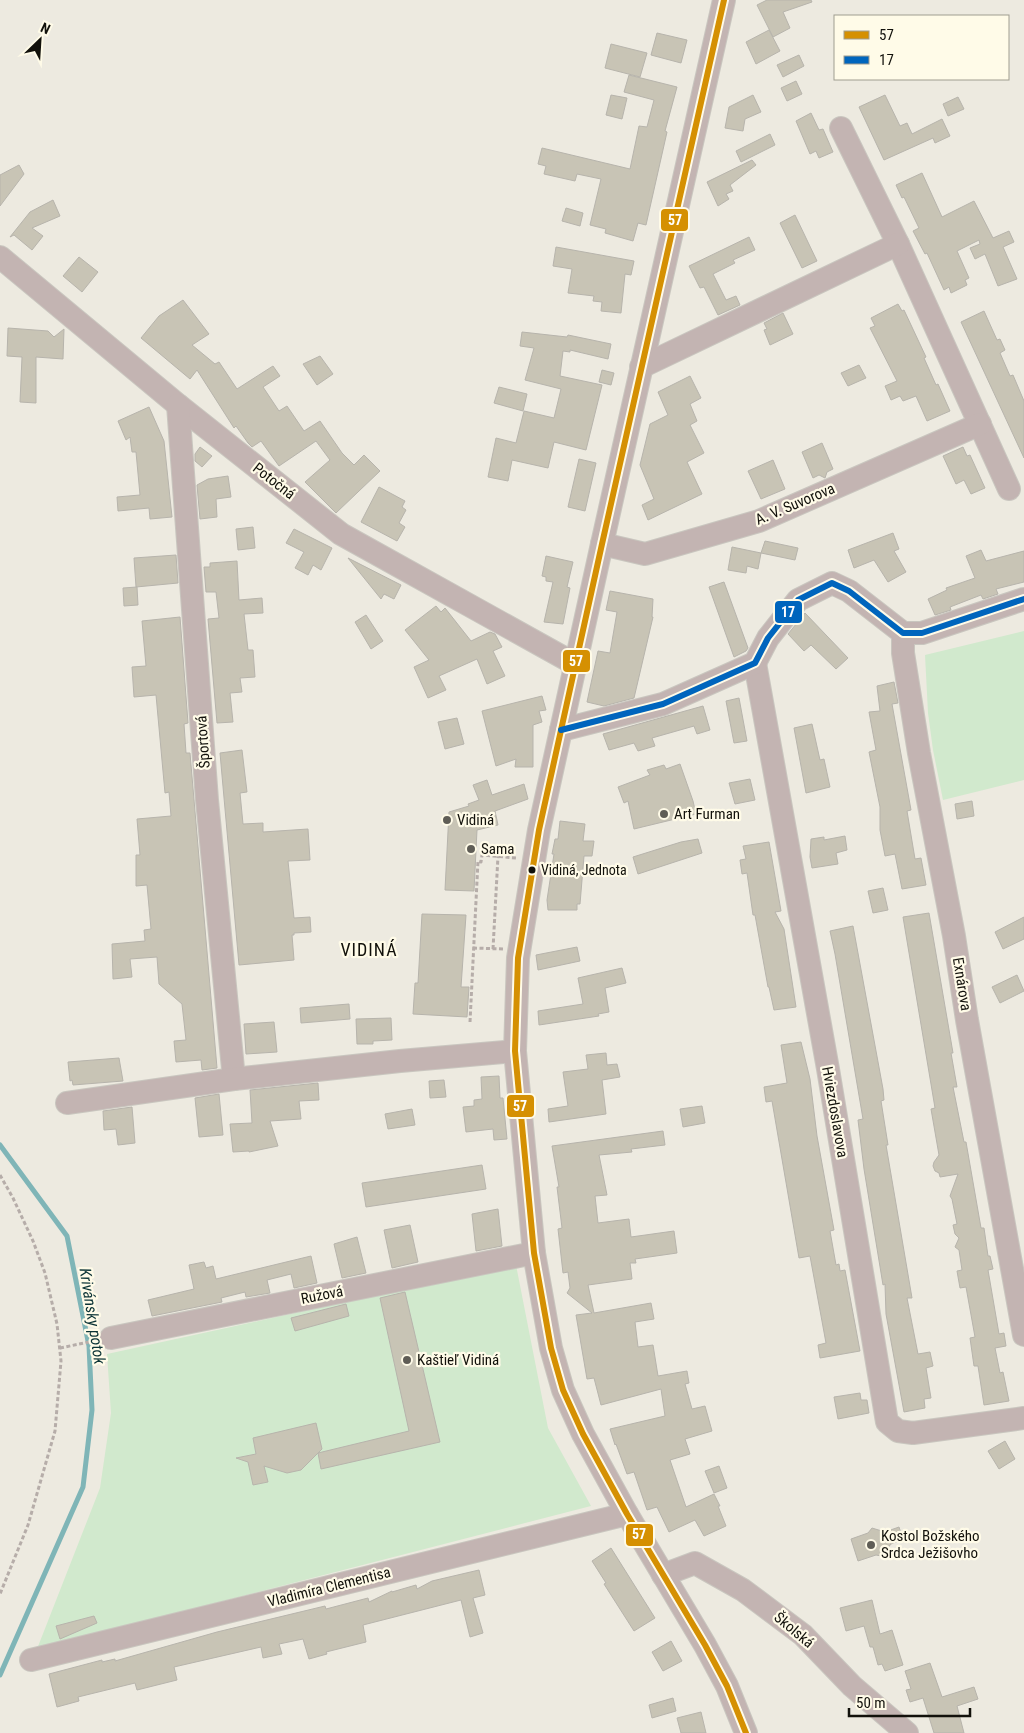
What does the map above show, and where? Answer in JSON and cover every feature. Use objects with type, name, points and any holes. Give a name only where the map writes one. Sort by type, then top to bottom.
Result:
[{"type":"street","points":[[724,0],[575,664],[533,862],[518,958],[515,1051],[534,1253],[551,1348],[563,1390],[583,1434],[627,1514],[705,1645],[746,1733]]},
{"type":"street","points":[[841,128],[898,244],[1009,489]]},
{"type":"street","points":[[641,367],[898,244]]},
{"type":"street","name":"Potočná","points":[[0,257],[178,405],[341,534],[575,664]]},
{"type":"street","name":"Športová","points":[[178,405],[207,800],[234,1079]]},
{"type":"street","name":"A. V. Suvorova","points":[[602,544],[645,554],[759,521],[980,424]]},
{"type":"street","points":[[561,730],[663,704],[755,663],[768,638],[798,600],[832,584],[849,591],[903,633],[922,633],[1024,599]]},
{"type":"street","name":"Exnárova","points":[[903,633],[903,653],[919,753],[954,936],[967,1020],[1024,1335]]},
{"type":"street","name":"Hviezdoslavova","points":[[755,663],[826,1060],[886,1422],[898,1431],[913,1433],[1024,1418]]},
{"type":"street","points":[[67,1103],[234,1079],[400,1060],[515,1051]]},
{"type":"street","name":"Ružová","points":[[105,1339],[534,1253]]},
{"type":"street","name":"Vladimíra Clementisa","points":[[31,1660],[627,1514]]},
{"type":"street","name":"Školská","points":[[663,1575],[694,1563],[744,1590],[803,1635],[852,1686],[908,1733]]},
{"type":"path","points":[[470,1022],[478,861],[481,862],[482,855],[516,857],[515,862]]},
{"type":"path","points":[[493,949],[498,856]]},
{"type":"path","points":[[473,948],[504,949]]},
{"type":"path","points":[[0,1175],[25,1224],[45,1273],[57,1324],[61,1361],[55,1430],[28,1525],[0,1594]]},
{"type":"path","points":[[60,1348],[105,1339]]},
{"type":"green space","points":[[1024,631],[1024,780],[943,800],[928,713],[925,655]]},
{"type":"green space","points":[[516,1265],[548,1428],[591,1506],[37,1649],[100,1488],[111,1413],[107,1354]]},
{"type":"building","points":[[767,0],[811,0],[812,2],[783,12],[790,28],[773,37],[757,5]]},
{"type":"building","points":[[769,30],[780,51],[756,64],[746,42]]},
{"type":"building","points":[[657,33],[687,40],[681,63],[651,55]]},
{"type":"building","points":[[611,44],[647,53],[640,77],[605,68]]},
{"type":"building","points":[[799,55],[804,66],[783,77],[777,65]]},
{"type":"building","points":[[629,75],[677,87],[665,131],[667,132],[646,225],[638,223],[633,241],[605,233],[606,229],[590,225],[601,179],[577,174],[575,181],[544,174],[546,166],[538,164],[542,148],[630,169],[639,126],[647,127],[654,100],[624,92]]},
{"type":"building","points":[[796,81],[802,94],[787,101],[781,88]]},
{"type":"building","points":[[611,95],[627,98],[622,119],[606,115]]},
{"type":"building","points":[[753,95],[761,112],[745,119],[743,131],[725,128],[729,107]]},
{"type":"building","points":[[885,95],[900,126],[907,123],[912,134],[942,119],[950,136],[935,143],[933,138],[884,160],[859,107]]},
{"type":"building","points":[[958,97],[964,109],[948,116],[943,104]]},
{"type":"building","points":[[811,113],[819,130],[823,129],[833,152],[819,158],[816,151],[810,154],[796,121]]},
{"type":"building","points":[[770,134],[775,145],[741,162],[736,151]]},
{"type":"building","points":[[752,160],[756,165],[730,185],[733,191],[726,194],[729,199],[718,206],[707,182]]},
{"type":"building","points":[[19,165],[24,174],[0,206],[0,175]]},
{"type":"building","points":[[922,173],[942,217],[974,201],[993,238],[1009,231],[1014,242],[1003,247],[1017,279],[998,286],[985,254],[975,259],[970,248],[980,244],[979,240],[957,251],[969,278],[965,280],[967,285],[951,293],[949,287],[944,290],[927,253],[925,254],[913,231],[919,228],[896,185]]},
{"type":"building","points":[[53,200],[60,216],[32,228],[43,236],[32,250],[14,235],[10,237],[30,212]]},
{"type":"building","points":[[566,208],[583,213],[580,226],[562,221]]},
{"type":"building","points":[[795,215],[817,261],[802,268],[780,223]]},
{"type":"building","points":[[749,237],[755,250],[733,260],[735,263],[713,274],[726,300],[736,296],[740,305],[718,315],[704,287],[700,288],[689,266]]},
{"type":"building","points":[[556,247],[634,261],[631,275],[625,274],[621,313],[601,311],[602,302],[593,301],[594,296],[568,293],[572,269],[553,266]]},
{"type":"building","points":[[79,257],[98,272],[82,292],[63,276]]},
{"type":"building","points":[[183,300],[209,334],[192,345],[215,364],[219,362],[237,389],[273,366],[280,376],[263,387],[279,411],[287,406],[304,431],[320,421],[342,453],[354,465],[364,455],[380,471],[336,513],[305,482],[330,460],[316,441],[279,466],[261,441],[252,447],[236,426],[234,428],[197,370],[190,379],[141,338],[159,316]]},
{"type":"building","points":[[898,304],[902,311],[904,310],[926,357],[924,358],[936,385],[938,384],[950,411],[927,421],[916,396],[903,401],[900,396],[891,400],[885,386],[897,381],[870,328],[875,326],[871,318]]},
{"type":"building","points":[[984,311],[997,340],[1000,339],[1005,350],[1000,353],[1010,376],[1013,375],[1024,401],[1024,458],[961,322]]},
{"type":"building","points":[[783,313],[793,334],[770,345],[764,330],[767,329],[764,323]]},
{"type":"building","points":[[8,328],[48,331],[54,337],[64,329],[63,359],[36,357],[36,403],[20,402],[22,357],[7,356]]},
{"type":"building","points":[[522,332],[567,337],[568,335],[611,344],[608,359],[570,350],[570,352],[563,351],[560,376],[602,385],[586,450],[554,442],[548,468],[512,460],[508,481],[488,477],[496,438],[516,443],[524,411],[554,418],[561,389],[525,380],[534,348],[520,346]]},
{"type":"building","points":[[320,356],[333,374],[317,385],[303,364]]},
{"type":"building","points":[[859,365],[866,378],[848,386],[841,373]]},
{"type":"building","points":[[602,370],[614,373],[611,385],[599,382]]},
{"type":"building","points":[[690,376],[701,398],[690,404],[697,421],[690,425],[704,453],[687,462],[702,494],[648,520],[642,505],[654,499],[640,465],[650,424],[668,415],[658,392]]},
{"type":"building","points":[[499,387],[527,394],[523,411],[494,403]]},
{"type":"building","points":[[149,407],[164,441],[172,517],[150,519],[149,508],[118,511],[117,497],[140,495],[136,452],[132,452],[130,437],[126,440],[118,421]]},
{"type":"building","points":[[822,443],[833,469],[827,472],[825,478],[819,475],[813,478],[802,452]]},
{"type":"building","points":[[200,447],[212,456],[202,467],[195,461],[195,454]]},
{"type":"building","points":[[963,447],[967,456],[970,455],[985,488],[971,494],[964,480],[956,484],[943,456]]},
{"type":"building","points":[[579,459],[596,463],[585,511],[568,507]]},
{"type":"building","points":[[773,460],[785,489],[761,499],[748,471]]},
{"type":"building","points":[[228,476],[231,497],[216,499],[217,517],[200,519],[197,485],[208,479]]},
{"type":"building","points":[[379,487],[405,501],[402,507],[406,510],[399,523],[405,527],[397,541],[361,522]]},
{"type":"building","points":[[253,527],[255,548],[238,550],[236,529]]},
{"type":"building","points":[[294,529],[332,548],[321,570],[313,565],[308,575],[295,568],[304,552],[286,543]]},
{"type":"building","points":[[893,533],[899,549],[894,551],[906,572],[888,582],[874,560],[854,568],[848,550]]},
{"type":"building","points":[[765,541],[798,548],[795,560],[761,553]]},
{"type":"building","points":[[732,547],[761,553],[758,569],[747,566],[746,573],[728,570]]},
{"type":"building","points":[[981,550],[986,561],[1024,551],[1024,582],[996,589],[998,594],[983,599],[981,595],[950,607],[951,610],[935,615],[928,599],[947,590],[946,588],[975,578],[966,556]]},
{"type":"building","points":[[176,555],[178,583],[136,587],[134,558]]},
{"type":"building","points":[[546,556],[573,562],[567,587],[570,588],[563,624],[544,622],[553,582],[546,581],[546,577],[542,576]]},
{"type":"building","points":[[348,558],[401,585],[394,599],[384,594],[381,599]]},
{"type":"building","points":[[237,561],[239,600],[262,598],[263,613],[244,614],[248,650],[253,650],[255,677],[240,678],[242,692],[230,693],[233,722],[217,723],[208,619],[219,618],[216,592],[206,592],[204,567],[210,567],[210,563]]},
{"type":"building","points":[[724,582],[748,648],[734,657],[709,587]]},
{"type":"building","points":[[137,587],[138,605],[124,606],[123,588]]},
{"type":"building","points":[[610,591],[653,599],[653,617],[634,698],[604,706],[587,702],[598,651],[610,653],[617,612],[606,610]]},
{"type":"building","points":[[436,606],[441,612],[445,608],[471,641],[490,632],[495,634],[502,647],[493,651],[505,676],[487,684],[477,659],[439,676],[446,690],[428,698],[414,667],[429,660],[405,630]]},
{"type":"building","points":[[805,613],[848,658],[836,669],[811,645],[804,651],[788,634]]},
{"type":"building","points":[[366,615],[383,641],[371,649],[355,622]]},
{"type":"building","points":[[180,617],[188,723],[184,724],[186,753],[190,753],[217,1068],[202,1070],[201,1060],[176,1062],[174,1041],[186,1040],[182,1004],[159,984],[157,957],[130,959],[132,977],[113,979],[112,944],[145,941],[144,930],[151,929],[147,885],[136,886],[136,855],[140,855],[137,819],[171,816],[169,792],[165,793],[156,695],[134,697],[132,667],[146,666],[142,621]]},
{"type":"building","points":[[894,682],[898,703],[892,704],[911,810],[907,811],[915,859],[921,858],[926,885],[902,889],[895,854],[885,856],[880,830],[880,807],[869,752],[876,750],[869,712],[880,711],[877,686]]},
{"type":"building","points":[[542,696],[546,710],[539,711],[542,722],[533,725],[533,767],[515,767],[516,759],[496,766],[482,711]]},
{"type":"building","points":[[739,698],[747,741],[734,743],[726,701]]},
{"type":"building","points":[[703,706],[710,730],[697,734],[694,726],[652,738],[655,746],[638,751],[634,743],[609,750],[603,734]]},
{"type":"building","points":[[457,718],[464,744],[445,749],[438,722]]},
{"type":"building","points":[[812,724],[820,760],[824,759],[830,787],[806,793],[794,728]]},
{"type":"building","points":[[242,750],[247,792],[240,793],[243,824],[263,823],[263,832],[308,829],[310,860],[288,861],[294,918],[310,917],[311,932],[294,933],[292,935],[294,960],[239,965],[220,753]]},
{"type":"building","points":[[680,764],[696,814],[634,829],[628,801],[624,803],[618,787],[650,775],[647,770],[664,765],[666,769]]},
{"type":"building","points":[[750,779],[755,800],[735,804],[729,783]]},
{"type":"building","points":[[487,780],[492,795],[524,784],[528,799],[495,811],[498,825],[477,830],[474,891],[445,890],[449,812],[469,806],[468,804],[479,800],[473,785]]},
{"type":"building","points":[[972,801],[974,816],[957,819],[955,804]]},
{"type":"building","points":[[560,821],[585,824],[583,841],[594,841],[592,856],[584,856],[580,904],[577,904],[577,910],[548,910],[547,900],[554,854],[552,854],[555,839],[558,839]]},
{"type":"building","points":[[845,836],[847,850],[836,853],[838,864],[812,868],[810,857],[811,839],[824,837],[824,840]]},
{"type":"building","points":[[698,839],[702,853],[638,874],[633,857],[681,842]]},
{"type":"building","points":[[769,842],[781,911],[775,912],[784,929],[796,1007],[774,1010],[755,915],[753,915],[747,873],[742,874],[740,860],[746,859],[743,846]]},
{"type":"building","points":[[883,888],[888,910],[873,913],[868,891]]},
{"type":"building","points":[[929,913],[953,1053],[951,1053],[957,1087],[953,1087],[964,1142],[966,1142],[981,1228],[984,1228],[988,1256],[990,1256],[993,1269],[988,1270],[999,1334],[1004,1333],[1006,1346],[995,1348],[1000,1373],[1003,1372],[1009,1401],[984,1405],[978,1366],[974,1366],[970,1338],[975,1337],[966,1287],[960,1288],[957,1271],[962,1270],[959,1250],[955,1247],[959,1238],[955,1234],[953,1225],[957,1224],[950,1196],[958,1174],[940,1177],[933,1166],[939,1155],[931,1109],[935,1108],[903,917]]},
{"type":"building","points":[[422,914],[466,915],[461,987],[469,987],[467,1017],[413,1014],[415,983],[418,983]]},
{"type":"building","points":[[1024,917],[1024,939],[1003,949],[995,932]]},
{"type":"building","points":[[853,926],[883,1089],[884,1100],[881,1101],[888,1145],[886,1145],[912,1298],[907,1298],[918,1354],[930,1352],[933,1366],[926,1368],[931,1398],[924,1399],[925,1408],[904,1412],[886,1314],[885,1284],[883,1285],[864,1169],[858,1120],[863,1119],[830,931]]},
{"type":"building","points":[[577,947],[580,961],[538,970],[536,955]]},
{"type":"building","points":[[622,968],[626,983],[605,988],[609,1012],[598,1014],[599,1016],[539,1025],[538,1011],[583,1004],[578,978]]},
{"type":"building","points":[[1017,975],[1024,991],[1000,1003],[992,987]]},
{"type":"building","points":[[349,1004],[350,1019],[301,1023],[300,1008]]},
{"type":"building","points":[[391,1018],[392,1040],[373,1041],[373,1044],[357,1044],[356,1019]]},
{"type":"building","points":[[274,1022],[277,1052],[246,1054],[244,1024]]},
{"type":"building","points":[[801,1042],[810,1079],[817,1136],[834,1230],[830,1231],[836,1265],[839,1264],[840,1271],[845,1270],[860,1351],[820,1358],[818,1345],[826,1343],[810,1256],[799,1258],[772,1101],[766,1102],[764,1087],[787,1083],[781,1045]]},
{"type":"building","points":[[606,1053],[607,1065],[617,1064],[620,1077],[602,1080],[606,1114],[549,1122],[548,1109],[568,1106],[563,1072],[588,1069],[586,1055]]},
{"type":"building","points":[[119,1058],[123,1081],[73,1085],[72,1080],[70,1081],[68,1062]]},
{"type":"building","points":[[499,1076],[500,1098],[503,1098],[507,1139],[494,1140],[493,1129],[466,1132],[463,1107],[474,1106],[474,1100],[482,1099],[481,1077]]},
{"type":"building","points":[[444,1080],[446,1097],[430,1098],[429,1081]]},
{"type":"building","points":[[318,1083],[319,1100],[299,1101],[301,1119],[270,1121],[278,1146],[249,1152],[233,1152],[230,1124],[252,1123],[250,1090]]},
{"type":"building","points":[[219,1094],[223,1135],[199,1137],[195,1098]]},
{"type":"building","points":[[702,1106],[705,1123],[683,1127],[680,1109]]},
{"type":"building","points":[[132,1107],[135,1143],[118,1145],[116,1129],[104,1130],[103,1111]]},
{"type":"building","points":[[412,1109],[415,1125],[388,1129],[385,1114]]},
{"type":"building","points":[[663,1131],[665,1145],[631,1149],[632,1152],[599,1155],[607,1195],[595,1196],[598,1223],[629,1219],[631,1237],[674,1231],[677,1253],[635,1259],[636,1263],[630,1263],[632,1279],[588,1285],[594,1313],[651,1303],[654,1319],[635,1322],[638,1347],[653,1345],[658,1376],[687,1371],[689,1383],[685,1384],[692,1409],[705,1406],[712,1431],[685,1439],[690,1454],[670,1460],[686,1507],[714,1494],[720,1506],[718,1506],[726,1526],[704,1536],[695,1520],[669,1532],[657,1507],[647,1510],[634,1472],[627,1474],[610,1429],[665,1416],[661,1389],[601,1405],[594,1378],[587,1379],[576,1315],[592,1313],[567,1293],[570,1288],[568,1272],[563,1273],[558,1229],[562,1228],[557,1187],[559,1187],[552,1146]]},
{"type":"building","points":[[482,1165],[486,1189],[366,1207],[362,1183]]},
{"type":"building","points":[[498,1209],[502,1246],[476,1251],[472,1214]]},
{"type":"building","points":[[410,1225],[418,1262],[392,1268],[384,1230]]},
{"type":"building","points":[[357,1237],[366,1273],[342,1278],[334,1244]]},
{"type":"building","points":[[311,1256],[317,1283],[294,1288],[291,1274],[267,1280],[270,1293],[246,1297],[245,1292],[221,1298],[222,1302],[152,1316],[148,1300],[194,1289],[189,1265],[204,1262],[206,1268],[213,1266],[216,1279]]},
{"type":"building","name":"Kaštieľ Vidiná","points":[[405,1292],[440,1442],[321,1469],[318,1453],[409,1431],[380,1298]]},
{"type":"building","points":[[346,1304],[349,1316],[295,1331],[291,1318]]},
{"type":"building","points":[[860,1393],[861,1400],[867,1400],[869,1413],[838,1419],[834,1397]]},
{"type":"building","points":[[316,1423],[322,1449],[301,1470],[287,1473],[264,1466],[268,1482],[253,1485],[248,1462],[236,1458],[256,1454],[253,1438]]},
{"type":"building","points":[[1005,1441],[1015,1459],[999,1469],[988,1451]]},
{"type":"building","points":[[719,1466],[727,1488],[714,1493],[705,1471]]},
{"type":"building","name":"Kostol Božského Srdca Ježišovho","points":[[899,1527],[903,1539],[891,1544],[881,1556],[876,1555],[858,1561],[851,1539],[868,1533],[872,1528],[885,1532]]},
{"type":"building","points":[[611,1548],[655,1618],[634,1631],[604,1584],[606,1583],[592,1561]]},
{"type":"building","points":[[479,1570],[485,1595],[473,1598],[483,1633],[470,1637],[461,1600],[363,1625],[366,1642],[326,1652],[327,1654],[309,1659],[303,1639],[279,1644],[282,1654],[263,1658],[261,1647],[174,1667],[177,1680],[137,1690],[135,1683],[78,1697],[79,1701],[57,1707],[49,1674],[102,1660],[102,1662],[115,1659],[115,1661],[217,1632],[325,1606],[326,1609],[368,1598],[369,1602],[392,1591],[416,1585],[417,1589],[432,1581]]},
{"type":"building","points":[[872,1600],[880,1634],[892,1630],[903,1665],[885,1671],[882,1664],[878,1665],[864,1626],[846,1631],[840,1608]]},
{"type":"building","points":[[94,1616],[97,1623],[60,1639],[56,1626]]},
{"type":"building","points":[[671,1641],[682,1661],[663,1671],[652,1652]]},
{"type":"building","points":[[930,1663],[942,1697],[974,1687],[978,1699],[957,1706],[964,1733],[934,1733],[923,1698],[910,1702],[906,1690],[911,1689],[905,1671]]},
{"type":"building","points":[[673,1698],[676,1711],[652,1718],[649,1705]]},
{"type":"building","points":[[701,1712],[706,1733],[681,1733],[677,1718]]},
{"type":"waterway","name":"Krivánsky potok","points":[[0,1145],[67,1236],[89,1346],[92,1410],[83,1487],[0,1675]]},
{"type":"transit line","name":"57","points":[[724,0],[539,830],[518,958],[515,1051],[534,1253],[551,1348],[563,1390],[583,1434],[627,1514],[705,1645],[727,1686],[746,1733]]},
{"type":"transit line","name":"17","points":[[561,730],[663,704],[755,663],[768,638],[798,600],[832,583],[849,591],[903,633],[922,633],[1024,599]]},
{"type":"place","name":"Art Furman","points":[[664,814]]},
{"type":"place","name":"Vidiná","points":[[447,820]]},
{"type":"place","name":"Sama","points":[[471,849]]},
{"type":"place","name":"Vidiná, Jednota","points":[[532,870]]},
{"type":"place","name":"Kaštieľ Vidiná","points":[[407,1360]]},
{"type":"place","name":"Kostol Božského Srdca Ježišovho","points":[[871,1545]]},
{"type":"district","name":"VIDINÁ","points":[[369,950]]}]
